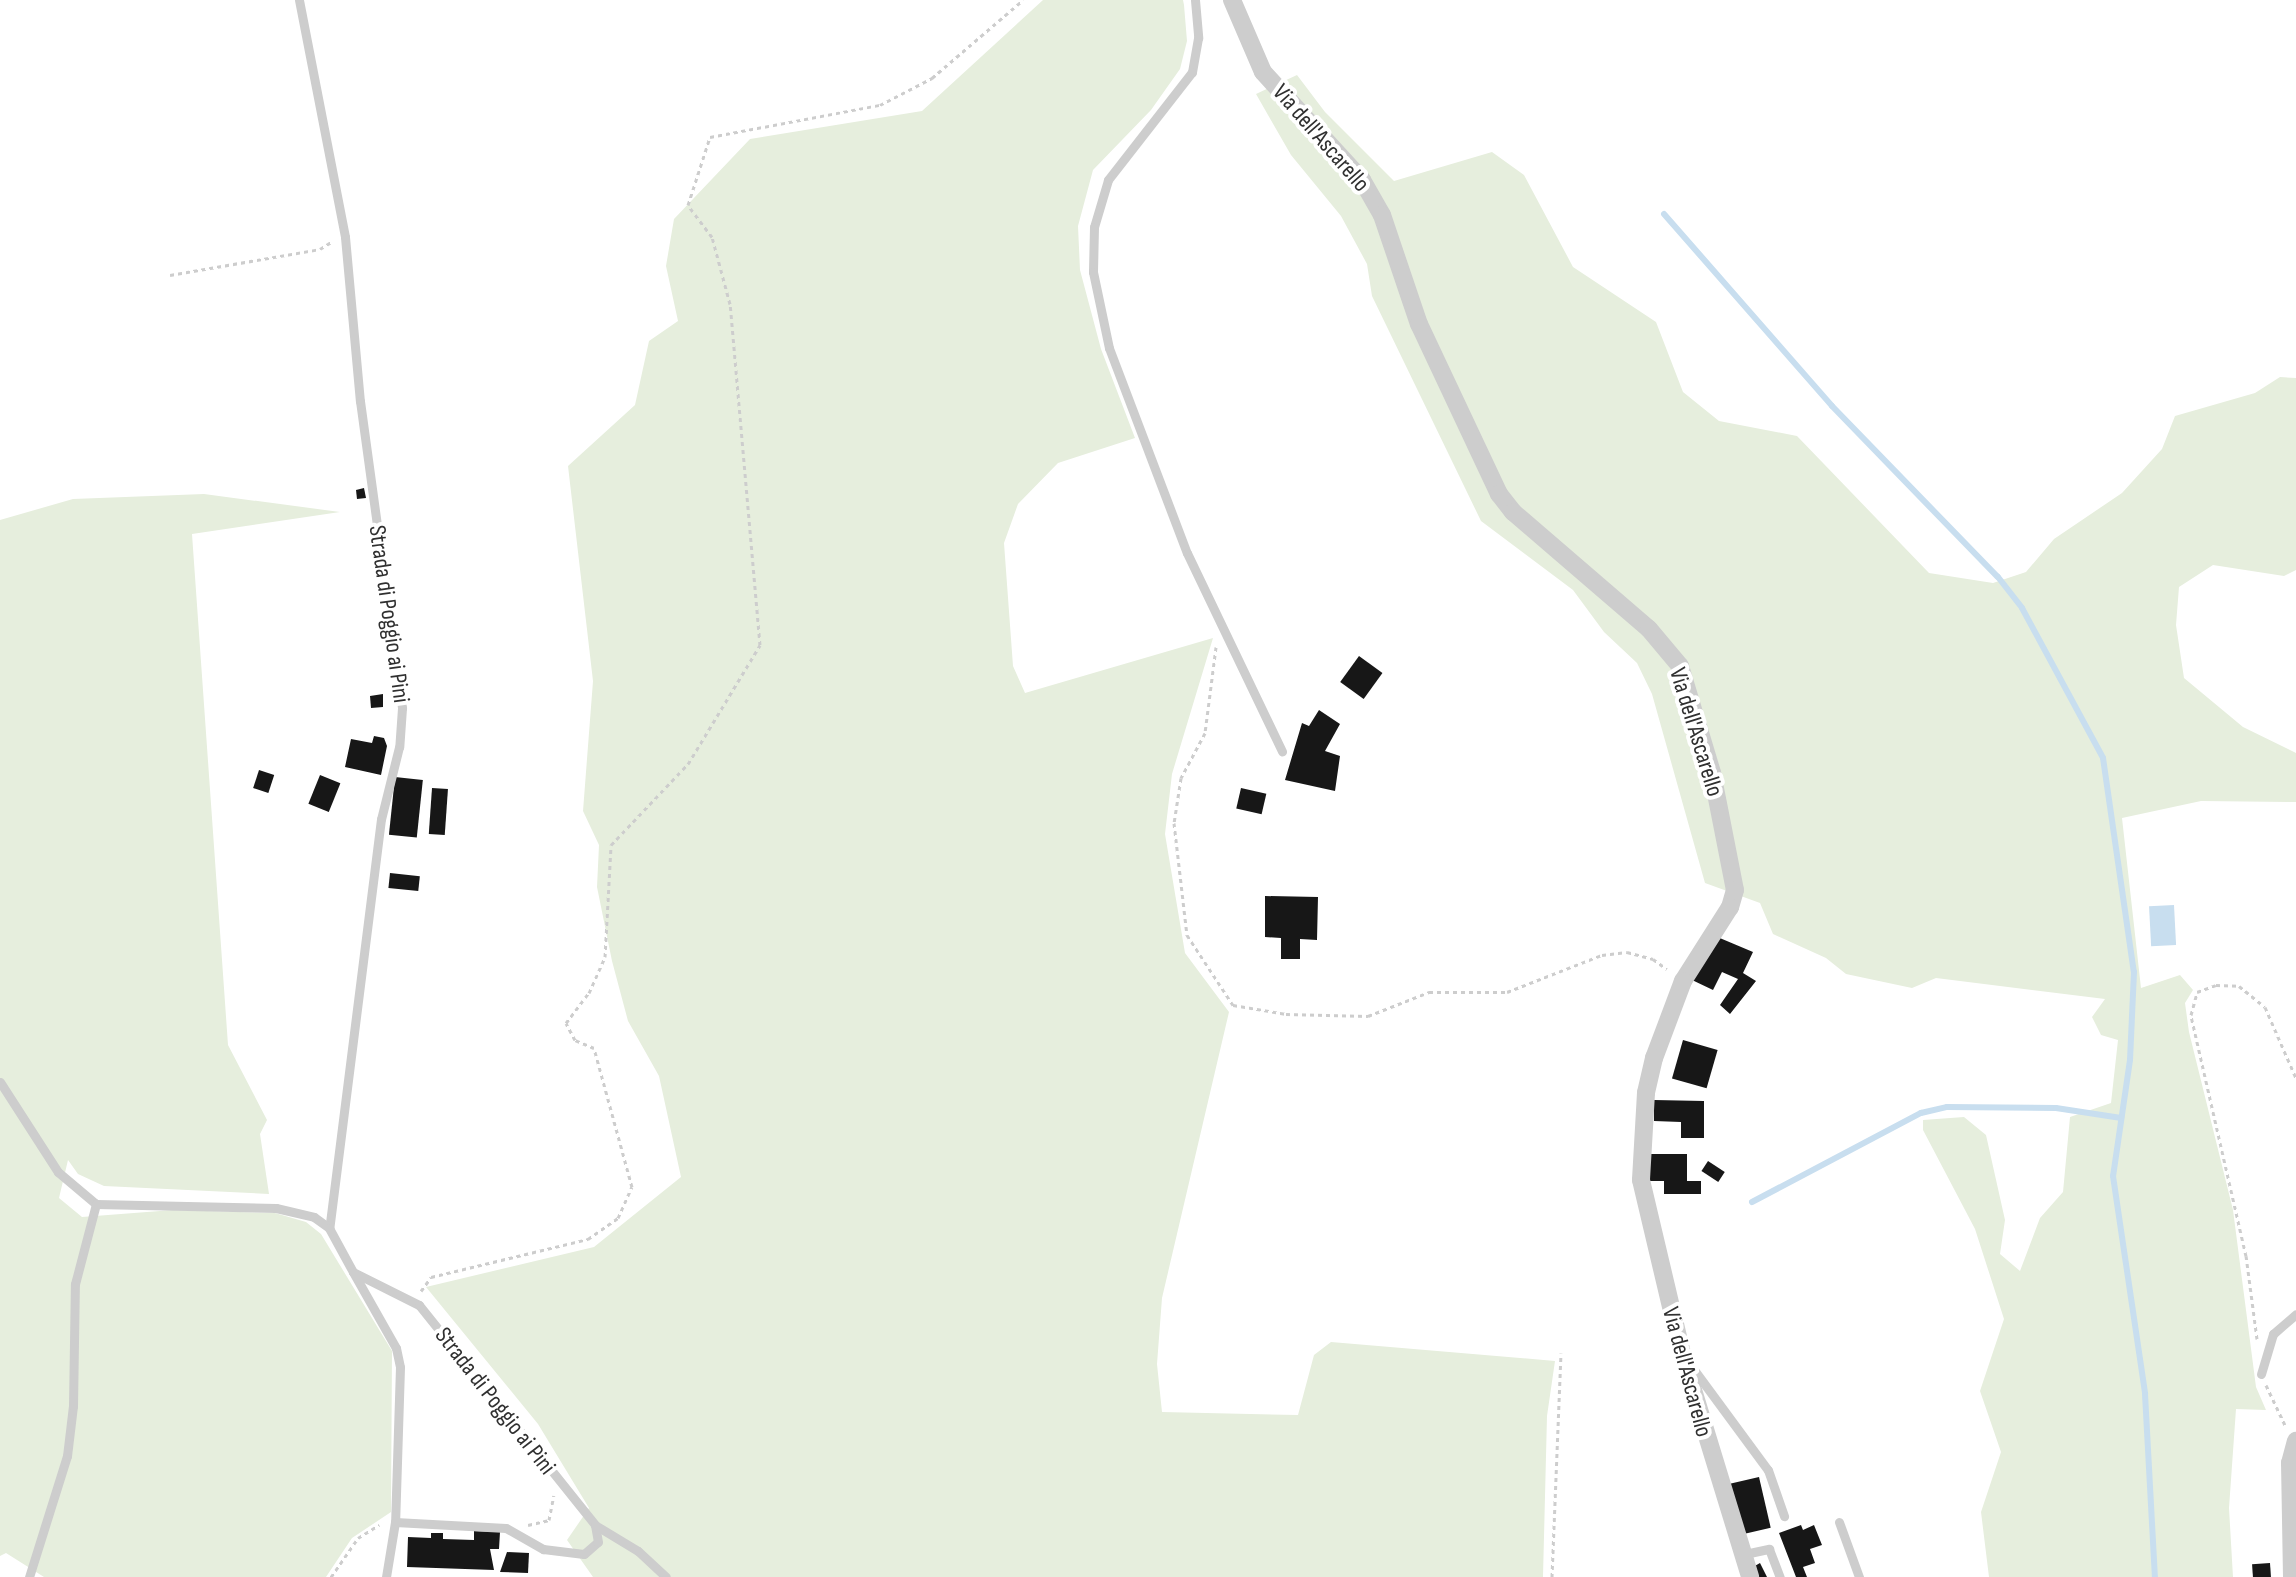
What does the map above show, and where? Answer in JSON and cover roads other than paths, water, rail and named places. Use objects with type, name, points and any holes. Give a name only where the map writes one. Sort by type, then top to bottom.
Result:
[{"type":"street","name":"Via dell'Ascarello","points":[[1232,0],[1263,72],[1362,180],[1382,215],[1419,324],[1499,494],[1524,522],[1649,629],[1680,666],[1712,773],[1735,890],[1730,907],[1683,981],[1646,1093],[1641,1180],[1682,1354],[1740,1555],[1750,1577]]},
{"type":"street","points":[[2292,1577],[2290,1463],[2293,1437]]},
{"type":"lane","name":"Strada di Poggio ai Pini","points":[[299,0],[344,232],[403,727],[383,810],[329,1228]]},
{"type":"lane","points":[[1195,0],[1198,38],[1192,72],[1108,180],[1094,227],[1093,272],[1109,348],[1217,619],[1282,751]]},
{"type":"lane","points":[[0,1082],[58,1172],[96,1204],[276,1208],[314,1217],[329,1228],[396,1348],[395,1518],[386,1577]]},
{"type":"lane","points":[[29,1577],[67,1456],[73,1406],[75,1284],[96,1204]]},
{"type":"lane","name":"Strada di Poggio ai Pini","points":[[353,1272],[414,1301],[508,1410],[562,1487],[595,1525],[638,1551],[666,1577]]},
{"type":"lane","points":[[2261,1374],[2273,1334],[2296,1314]]},
{"type":"lane","points":[[1682,1354],[1768,1470],[1784,1516]]},
{"type":"lane","points":[[395,1518],[495,1526],[543,1549],[584,1554],[598,1542],[595,1525]]},
{"type":"lane","points":[[1839,1522],[1859,1577]]},
{"type":"lane","points":[[1740,1555],[1769,1549],[1780,1577]]},
{"type":"water","points":[[2174,905],[2176,945],[2151,946],[2149,906]]},
{"type":"waterway","points":[[1664,214],[1832,406],[1998,577],[2022,608],[2103,758],[2134,972],[2130,1060],[2113,1176],[2145,1394],[2155,1577]]},
{"type":"waterway","points":[[1752,1202],[1921,1113],[1947,1107],[2056,1108],[2121,1118]]}]
